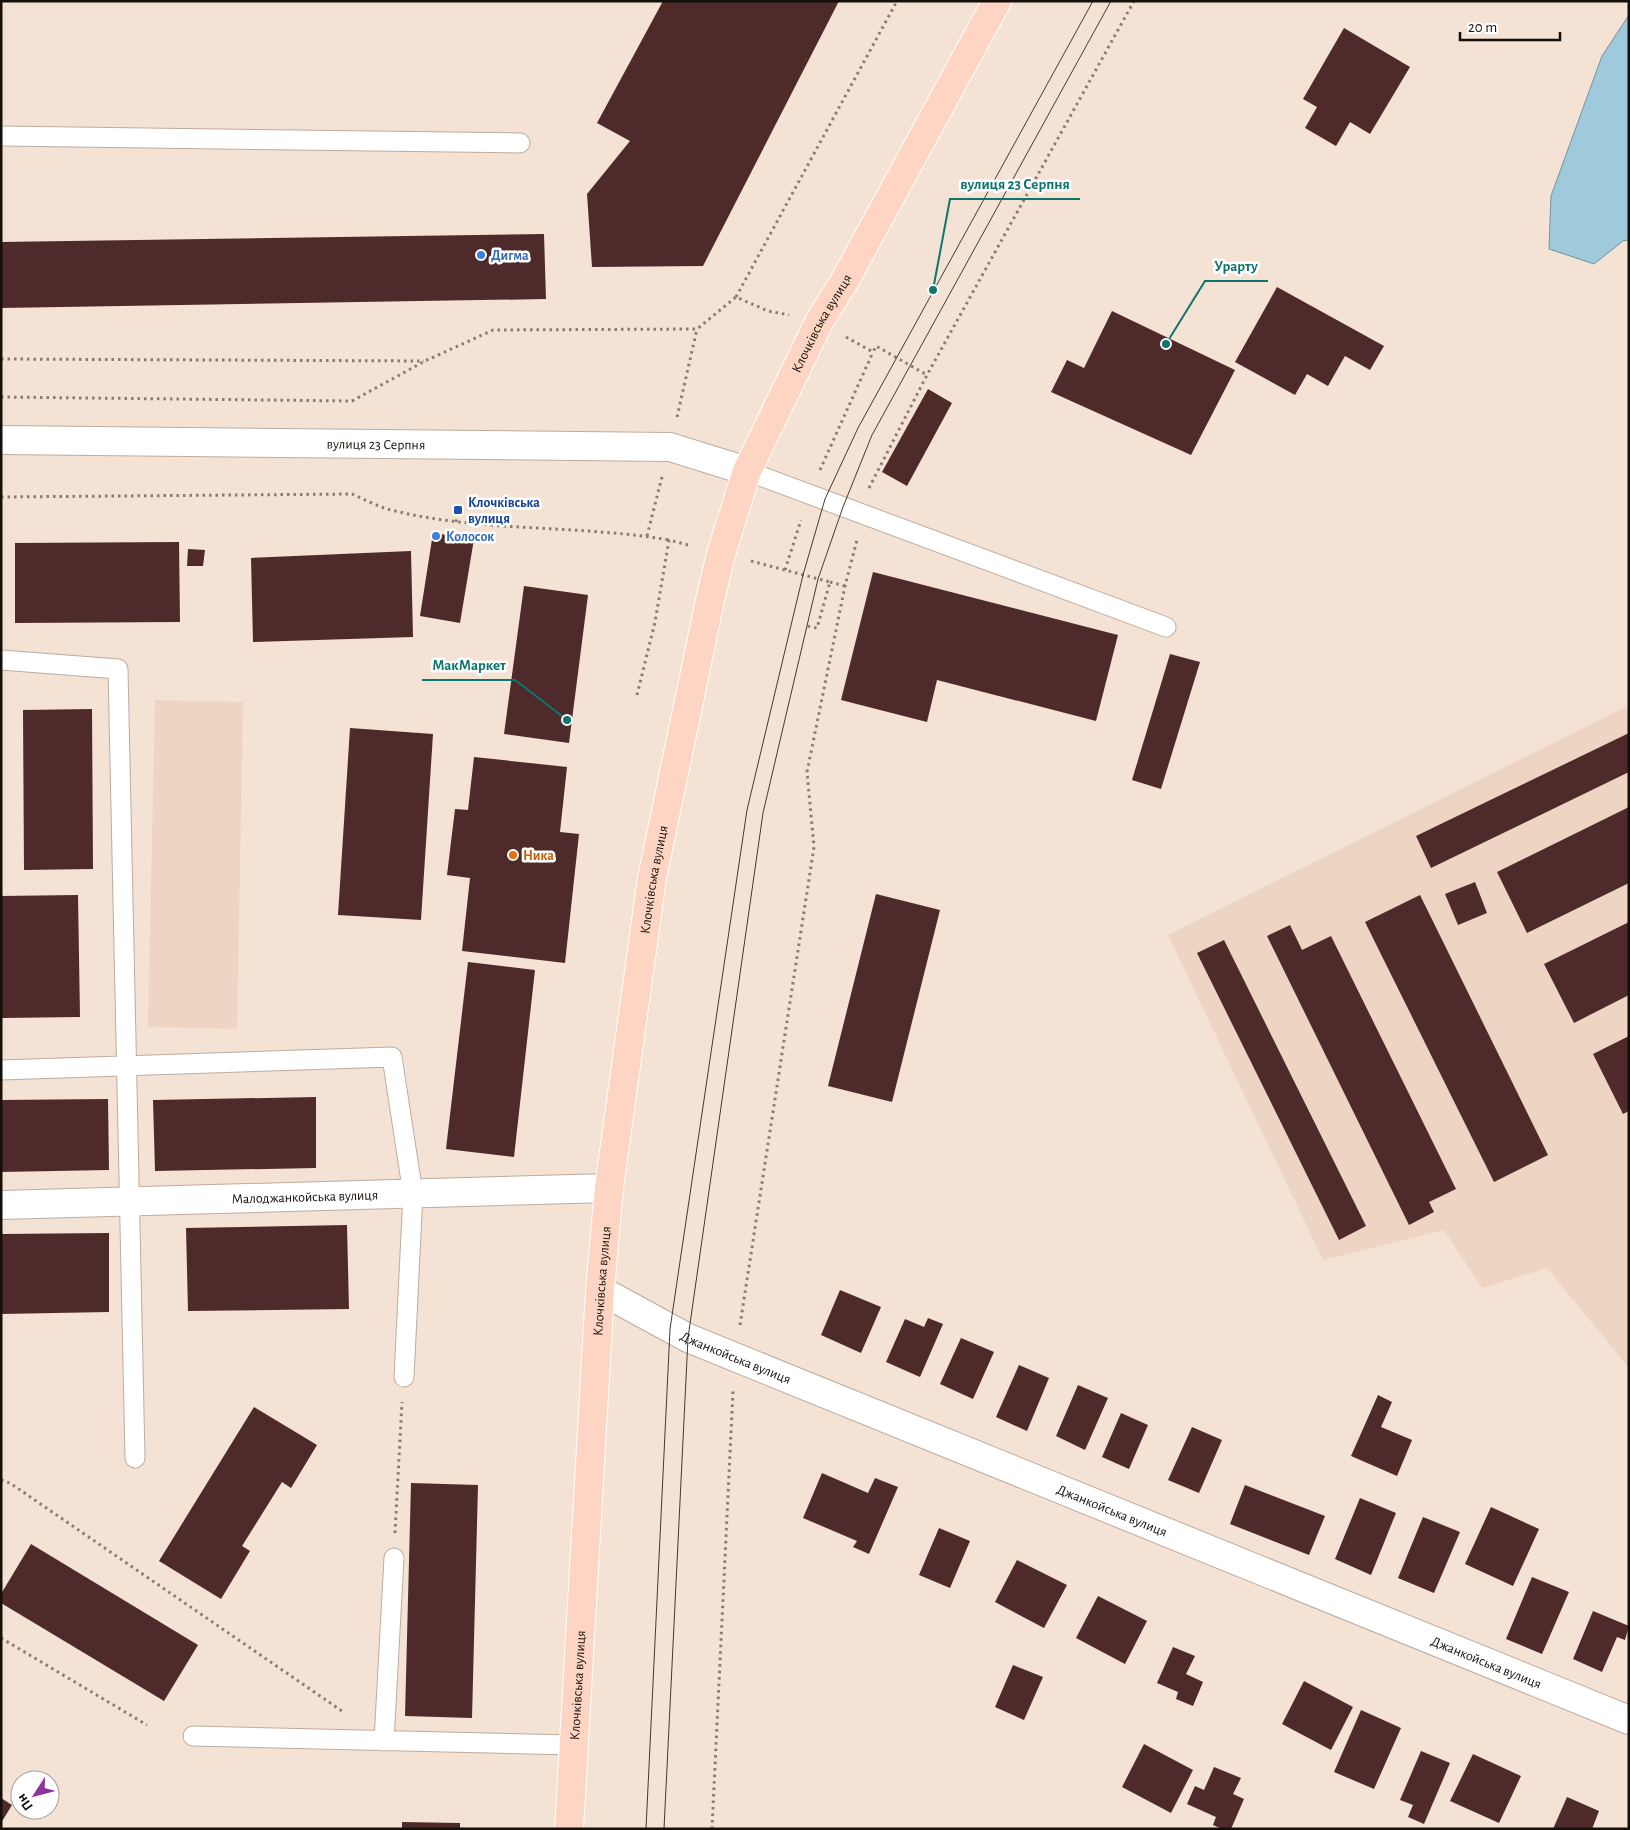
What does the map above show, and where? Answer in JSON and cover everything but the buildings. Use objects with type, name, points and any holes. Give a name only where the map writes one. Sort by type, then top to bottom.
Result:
[{"type":"main road","name":"Клочківська вулиця","points":[[569,1829],[600,1290],[609,1188],[652,878],[712,591],[721,554],[747,471],[819,322],[844,282],[997,1]]},
{"type":"street","name":"вулиця 23 Серпня","points":[[1,440],[670,447],[747,471]]},
{"type":"street","name":"Малоджанкойська вулиця","points":[[1,1205],[609,1188]]},
{"type":"street","name":"Джанкойська вулиця","points":[[600,1290],[670,1329],[735,1357],[1629,1720]]},
{"type":"lane","points":[[1,136],[520,143]]},
{"type":"lane","points":[[747,471],[1166,627]]},
{"type":"lane","points":[[1,660],[118,669],[135,1458]]},
{"type":"lane","points":[[1,1070],[392,1057],[413,1194],[404,1376]]},
{"type":"lane","points":[[384,1741],[394,1558]]},
{"type":"lane","points":[[193,1736],[573,1745]]},
{"type":"path","points":[[1,397],[352,401],[425,361],[493,330],[697,329],[736,297],[896,1]]},
{"type":"path","points":[[712,1829],[735,1357],[814,847],[807,772],[845,586],[864,514],[870,482],[927,375],[1134,1]]},
{"type":"path","points":[[736,297],[768,311],[819,322],[873,352]]},
{"type":"path","points":[[785,570],[810,493],[876,346],[927,375]]},
{"type":"path","points":[[1,359],[425,361]]},
{"type":"path","points":[[1,497],[352,494],[386,508],[456,522],[566,528],[669,540]]},
{"type":"path","points":[[456,522],[458,510]]},
{"type":"path","points":[[830,582],[845,586]]},
{"type":"path","points":[[394,1558],[404,1376]]},
{"type":"path","points":[[1,1480],[18,1489],[344,1713]]},
{"type":"path","points":[[1,1638],[147,1725]]},
{"type":"shaded area","points":[[155,700],[243,702],[237,1029],[148,1027]]},
{"type":"shaded area","points":[[1629,705],[1629,1368],[1547,1268],[1482,1288],[1444,1230],[1323,1260],[1168,935]]},
{"type":"water","points":[[1629,15],[1629,240],[1623,241],[1594,264],[1549,249],[1551,196],[1602,56]]},
{"type":"tram line","points":[[646,1829],[670,1329],[747,810],[803,575],[825,499],[858,428],[1093,1]]},
{"type":"tram line","points":[[664,1829],[688,1338],[763,813],[818,579],[843,507],[872,435],[1111,1]]},
{"type":"place","name":"Дигма","points":[[481,255]]},
{"type":"place","name":"вулиця 23 Серпня","points":[[933,290]]},
{"type":"place","name":"Урарту","points":[[1166,344]]},
{"type":"place","name":"Клочківська вулиця","points":[[458,510]]},
{"type":"place","name":"Колосок","points":[[436,536]]},
{"type":"place","name":"МакМаркет","points":[[567,720]]},
{"type":"place","name":"Ника","points":[[513,855]]}]
